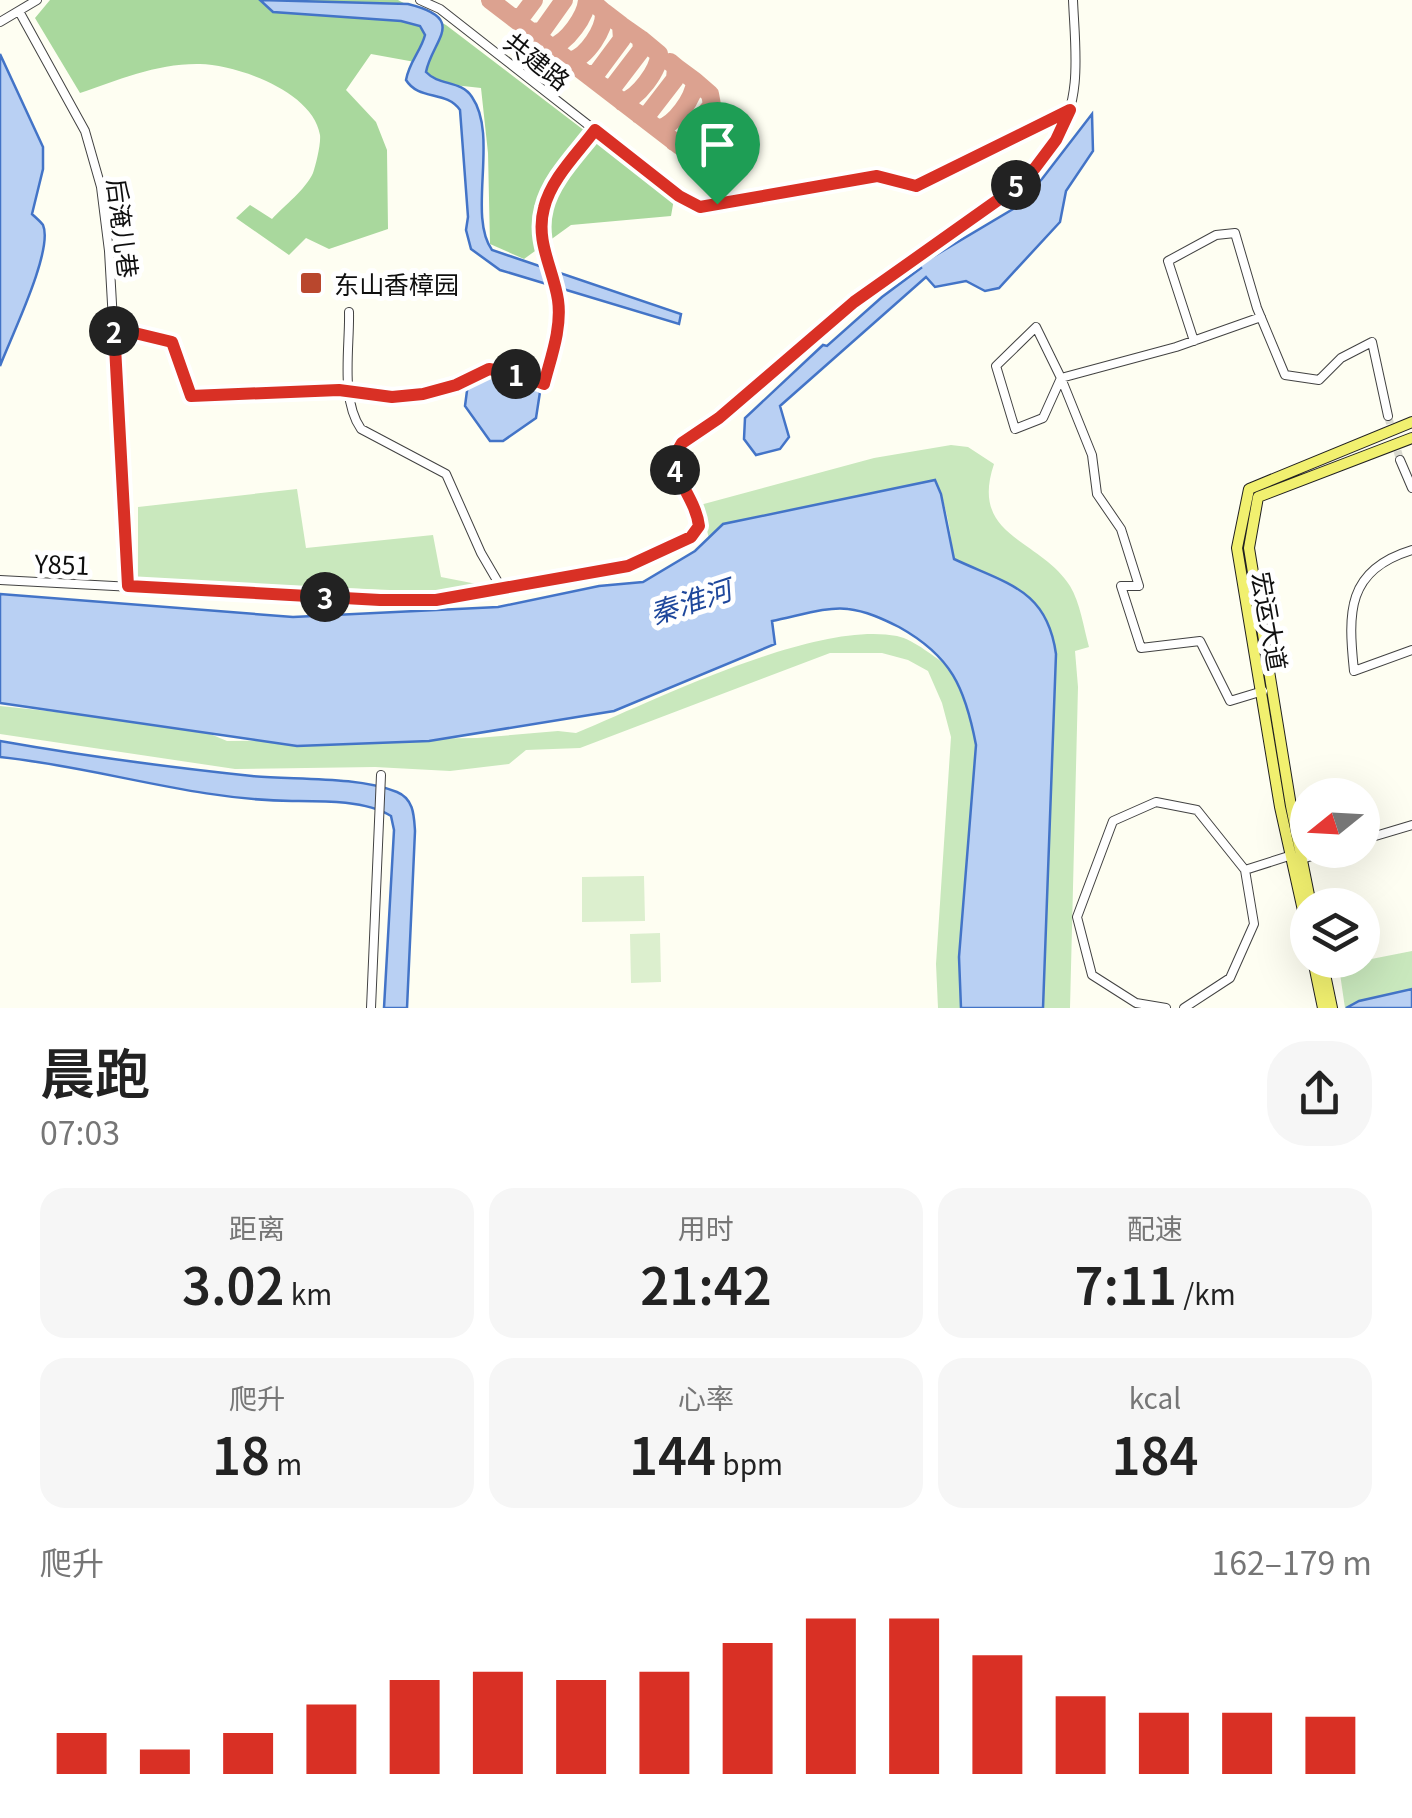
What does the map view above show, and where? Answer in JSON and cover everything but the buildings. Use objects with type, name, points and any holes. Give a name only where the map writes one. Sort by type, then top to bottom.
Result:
[{"type":"main road","name":"宏运大道","points":[[1290,834],[1280,808],[1237,548],[1248,488],[1412,422]]},
{"type":"main road","name":"宏运大道","points":[[1290,805],[1249,548],[1258,496],[1412,438]]},
{"type":"main road","points":[[1317,978],[1323,1008]]},
{"type":"main road","points":[[1326,978],[1332,1008]]},
{"type":"street","points":[[0,22],[38,0]]},
{"type":"street","name":"共建路","points":[[420,0],[440,9],[679,196],[700,207],[877,176],[916,186],[1070,110]]},
{"type":"street","points":[[1070,110],[1076,79],[1074,0]]},
{"type":"street","name":"后淹儿巷","points":[[20,13],[85,131],[102,187],[128,586]]},
{"type":"street","name":"Y851","points":[[0,580],[436,600],[628,566],[691,537],[699,526],[698,513],[676,475],[673,459],[682,443],[719,418],[854,302],[1005,195],[1035,168],[1056,140],[1070,110]]},
{"type":"street","points":[[114,328],[172,342],[191,396],[350,391],[392,397],[456,385],[489,369],[544,384],[559,315],[542,243],[544,206],[556,181],[595,130]]},
{"type":"street","points":[[1194,342],[1168,261],[1216,235],[1235,234],[1285,375],[1319,380],[1341,358],[1372,342],[1388,416]]},
{"type":"street","points":[[349,312],[354,419],[361,429],[446,474],[481,554],[502,589]]},
{"type":"street","points":[[1060,378],[1194,342],[1261,316]]},
{"type":"street","points":[[1060,378],[1043,418],[1015,429],[996,366],[1036,327],[1060,378],[1092,455],[1097,494],[1122,529],[1138,586],[1121,586],[1141,648],[1200,640],[1230,701],[1263,691]]},
{"type":"street","points":[[1400,460],[1412,488]]},
{"type":"street","points":[[1412,550],[1362,579],[1349,620],[1354,671],[1412,650]]},
{"type":"street","points":[[371,1008],[381,775]]},
{"type":"street","points":[[1166,1008],[1136,1003],[1092,975],[1077,917],[1113,820],[1156,802],[1197,810],[1245,870],[1254,924],[1230,978],[1184,1008]]},
{"type":"street","points":[[1380,835],[1412,825]]},
{"type":"street","points":[[1245,870],[1290,857]]},
{"type":"green space","name":"东山香樟园","points":[[50,0],[398,0],[446,25],[674,199],[671,216],[571,225],[524,259],[490,244],[488,153],[481,88],[427,82],[426,64],[371,54],[346,90],[376,122],[387,150],[388,229],[329,249],[306,238],[289,255],[236,218],[250,205],[272,219],[310,179],[320,135],[304,105],[252,75],[200,64],[154,69],[80,93],[35,18]]},
{"type":"green space","points":[[951,445],[968,447],[994,464],[989,489],[991,508],[1011,535],[1042,557],[1070,586],[1089,647],[1075,651],[1078,687],[1070,1008],[938,1008],[936,964],[951,737],[928,671],[882,653],[830,653],[580,748],[526,750],[509,764],[450,771],[375,767],[235,769],[0,734],[0,706],[191,726],[227,741],[576,733],[736,666],[824,640],[863,634],[897,636],[950,667],[952,549],[935,480],[724,524],[709,538],[700,505],[874,458]]},
{"type":"green space","points":[[297,489],[306,548],[433,535],[441,577],[487,586],[435,592],[138,579],[138,507]]},
{"type":"green space","points":[[644,876],[645,921],[582,922],[582,877]]},
{"type":"green space","points":[[660,933],[661,982],[631,983],[630,934]]},
{"type":"green space","points":[[1412,951],[1412,1008],[1345,1008],[1341,978],[1380,978],[1380,957]]},
{"type":"water","points":[[260,0],[408,4],[437,16],[442,32],[426,72],[467,92],[480,113],[484,153],[482,217],[492,250],[681,314],[679,324],[500,270],[471,249],[466,230],[460,110],[447,100],[418,91],[406,80],[425,35],[420,26],[401,21],[273,12]]},
{"type":"water","points":[[0,54],[43,147],[43,169],[32,214],[43,225],[45,237],[37,273],[0,366]]},
{"type":"water","points":[[1092,114],[1093,151],[1066,191],[1060,222],[999,288],[985,291],[966,281],[935,287],[926,277],[780,406],[789,437],[780,449],[756,455],[744,439],[745,418],[823,345],[827,346],[921,268],[919,265],[1013,209],[1042,179]]},
{"type":"water","points":[[490,373],[518,378],[540,392],[536,418],[503,441],[490,441],[465,406],[468,383]]},
{"type":"water","name":"秦淮河","points":[[935,480],[954,559],[1022,591],[1034,602],[1044,615],[1056,654],[1043,1008],[961,1008],[959,957],[976,745],[972,724],[961,690],[943,662],[899,627],[861,612],[830,609],[772,621],[775,644],[614,711],[429,741],[297,746],[0,703],[0,594],[293,617],[498,607],[599,586],[643,582],[695,551],[723,524]]},
{"type":"water","points":[[0,741],[220,773],[364,783],[403,795],[412,809],[415,831],[407,1008],[384,1008],[394,830],[391,816],[356,804],[218,795],[0,757]]},
{"type":"water","points":[[1412,989],[1412,1008],[1346,1008],[1359,1001]]},
{"type":"taxiway","points":[[490,0],[680,146]]},
{"type":"taxiway","points":[[513,18],[522,16],[534,0]]},
{"type":"taxiway","points":[[532,32],[542,31],[564,0]]},
{"type":"taxiway","points":[[551,47],[575,28],[587,0]]},
{"type":"taxiway","points":[[570,61],[588,48],[602,26],[604,12],[590,0]]},
{"type":"taxiway","points":[[586,74],[596,74],[622,39],[621,25],[604,12]]},
{"type":"taxiway","points":[[605,88],[613,87],[642,49],[641,39],[621,25]]},
{"type":"taxiway","points":[[622,102],[641,89],[658,60],[659,54],[641,39]]},
{"type":"taxiway","points":[[639,115],[648,114],[675,79],[676,67],[670,62]]},
{"type":"taxiway","points":[[658,129],[677,117],[694,88],[695,81],[676,67]]},
{"type":"taxiway","points":[[674,142],[684,139],[712,105],[710,94],[695,81]]},
{"type":"tunnel","points":[[1388,416],[1400,460]]},
{"type":"place","name":"东山香樟园","points":[[311,283]]},
{"type":"route","points":[[1070,110],[1056,140],[1035,168],[1005,195],[854,302],[719,418],[682,443],[673,459],[676,475],[698,513],[699,526],[691,537],[628,566],[436,600],[128,586],[114,328],[172,342],[191,396],[339,390],[392,397],[456,385],[489,369],[544,384],[559,315],[542,243],[544,206],[556,181],[595,130],[679,196],[700,207],[717,204],[877,176],[916,186],[1070,110]]}]
